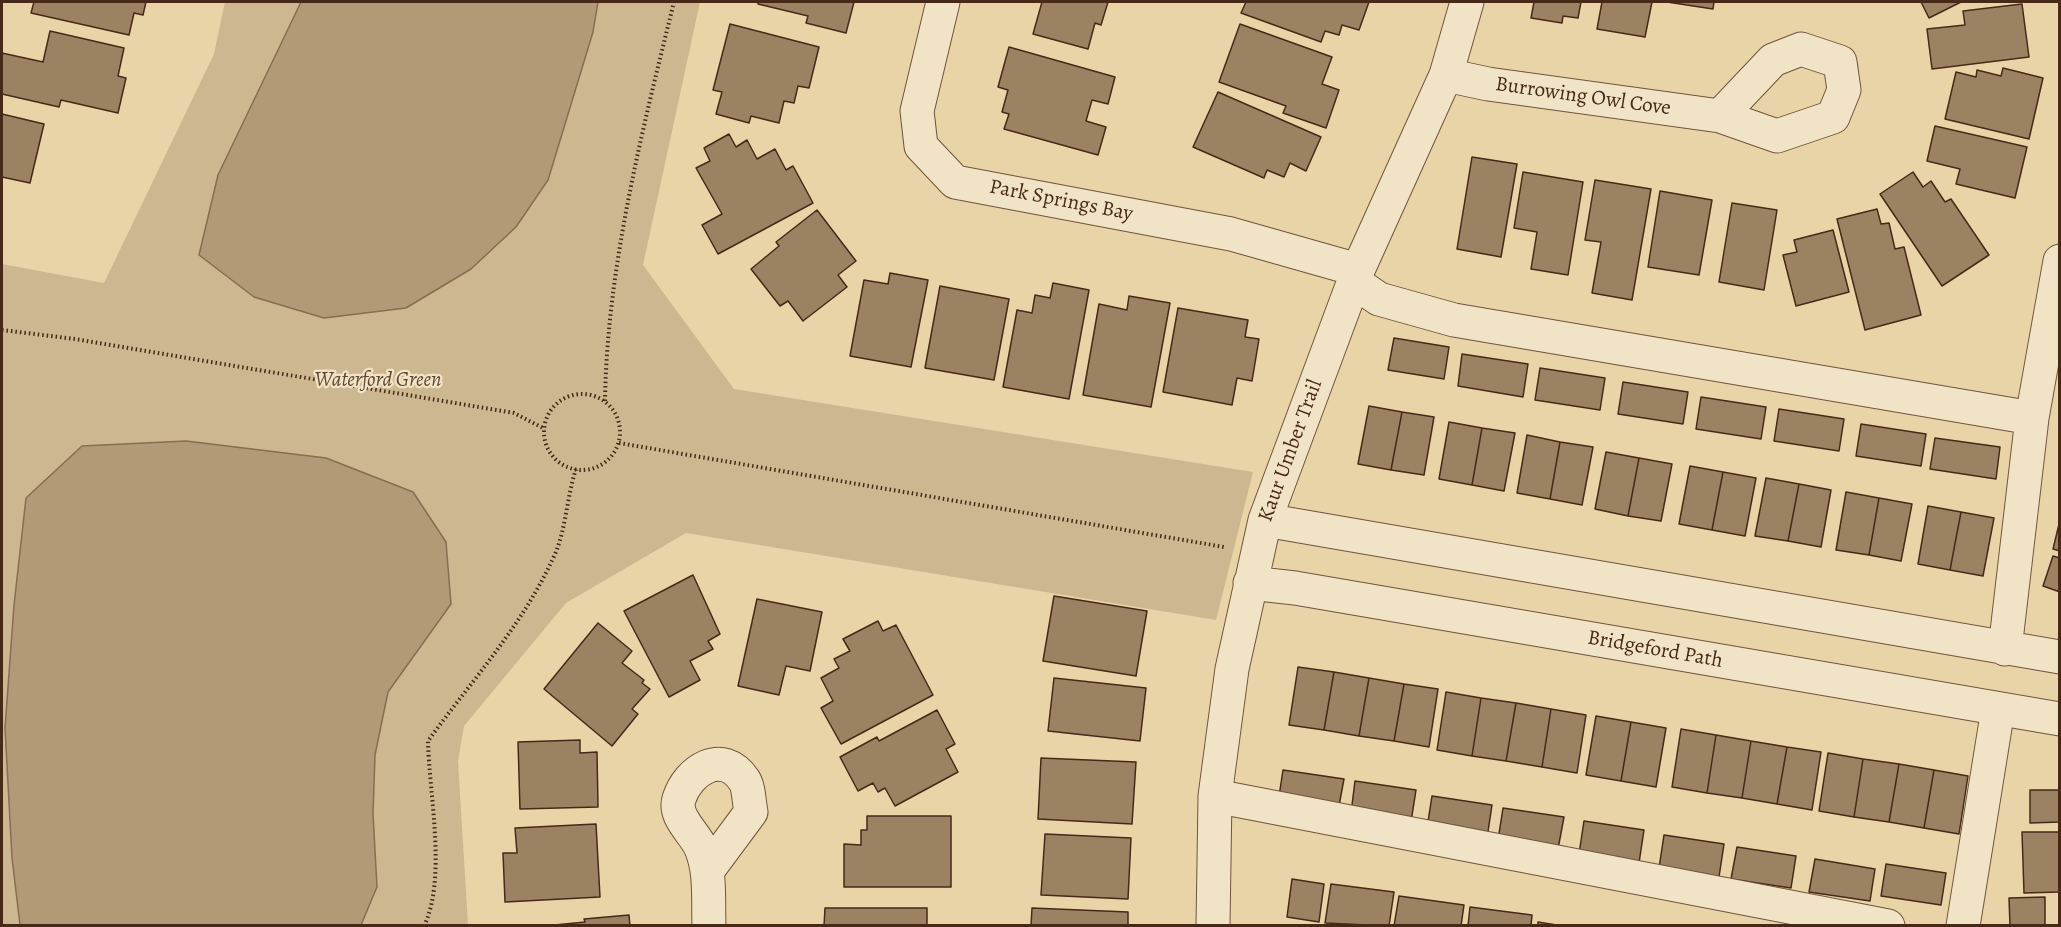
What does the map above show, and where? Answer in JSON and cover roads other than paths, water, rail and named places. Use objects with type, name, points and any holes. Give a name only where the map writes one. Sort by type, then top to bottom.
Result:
[{"type":"street","name":"Park Springs Bay","points":[[944,2],[916,111],[921,146],[956,182],[1231,234],[1356,276],[1379,299],[1454,320],[2032,418]]},
{"type":"street","name":"Kaur Umber Trail","points":[[1213,926],[1215,796],[1232,669],[1265,520],[1356,276],[1446,75],[1467,2]]},
{"type":"street","name":"Burrowing Owl Cove","points":[[1446,75],[1488,84],[1720,116]]},
{"type":"street","points":[[2005,649],[2032,418],[2060,261]]},
{"type":"street","points":[[1265,520],[2060,657]]},
{"type":"street","name":"Bridgeford Path","points":[[1254,568],[1295,588],[2060,719]]},
{"type":"street","points":[[1964,926],[1998,709]]},
{"type":"street","points":[[1215,796],[1888,926]]},
{"type":"street","points":[[708,870],[709,926]]},
{"type":"park label","name":"Waterford Green","points":[[378,381]]}]
